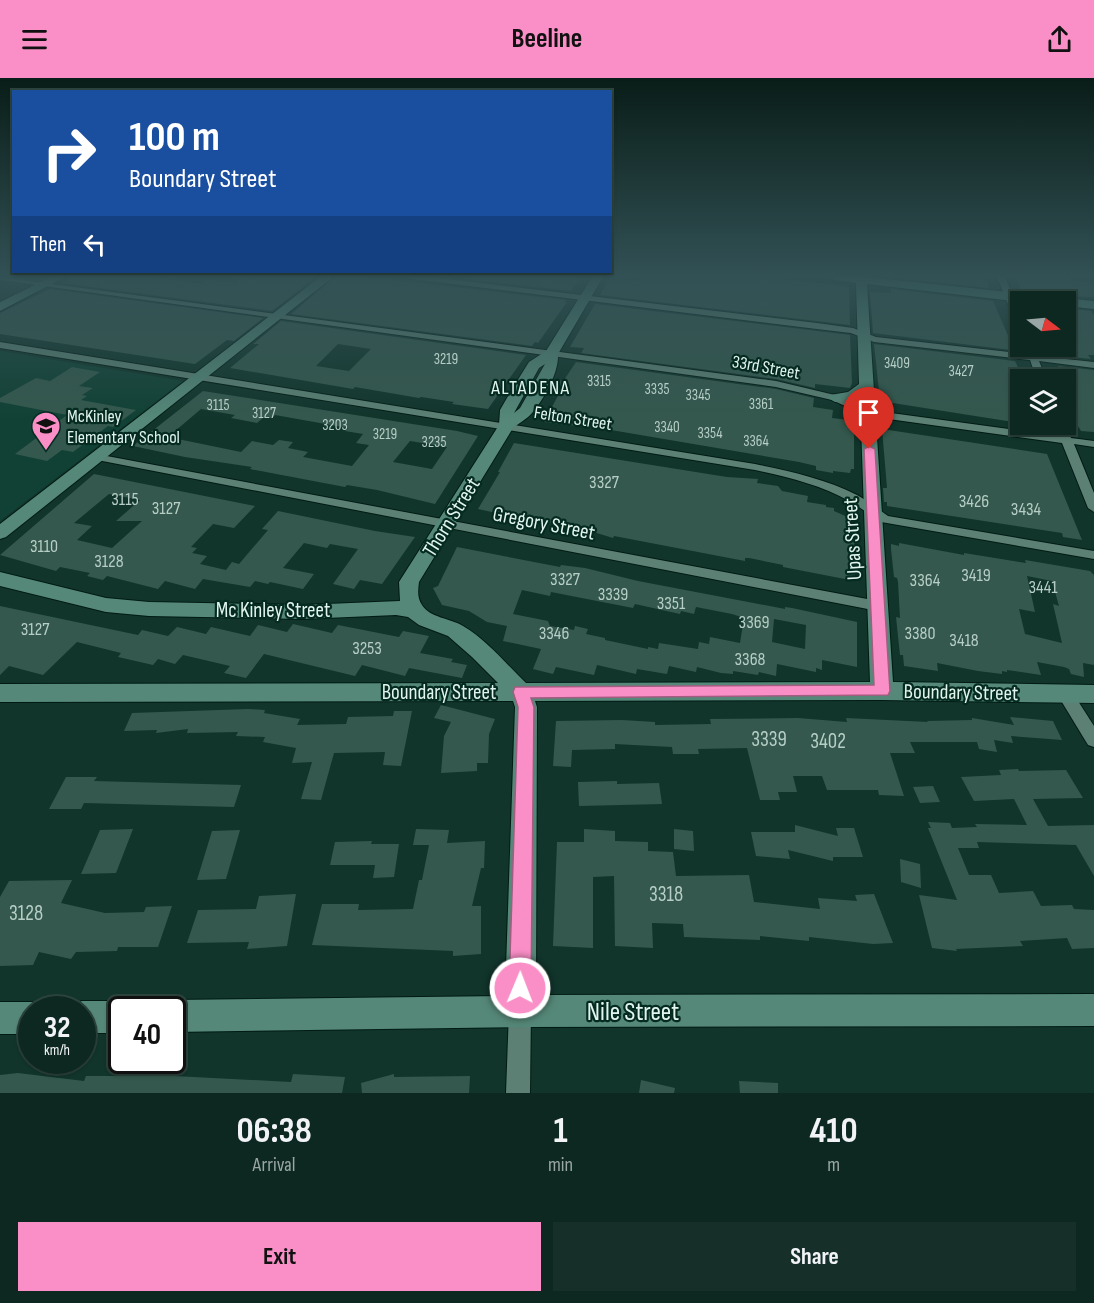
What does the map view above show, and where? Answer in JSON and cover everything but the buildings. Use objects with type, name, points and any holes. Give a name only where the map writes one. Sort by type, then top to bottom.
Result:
[{"type":"street","points":[[0,533],[266,324]]},
{"type":"street","name":"33rd Street","points":[[337,324],[776,384],[835,398],[867,413],[1094,444]]},
{"type":"street","name":"Thorn Street","points":[[414,611],[408,597],[409,582],[507,426],[526,411],[552,366],[551,354],[568,324]]},
{"type":"street","points":[[803,324],[864,335],[874,339],[1094,365]]},
{"type":"street","name":"Upas Street","points":[[864,324],[882,691]]},
{"type":"street","name":"Felton Street","points":[[0,345],[761,468],[827,488],[862,503],[873,513],[885,519],[1094,555]]},
{"type":"street","points":[[1034,358],[1038,369]]},
{"type":"street","points":[[835,398],[852,396],[866,386]]},
{"type":"street","points":[[1064,435],[1094,508]]},
{"type":"street","name":"Gregory Street","points":[[96,457],[878,606]]},
{"type":"street","name":"Mc Kinley Street","points":[[0,579],[106,605],[149,609],[302,612],[396,608],[414,611],[426,620],[455,632],[480,651],[521,692]]},
{"type":"street","name":"Boundary Street","points":[[0,693],[882,691],[1094,694]]},
{"type":"street","points":[[518,1093],[526,707],[521,692]]},
{"type":"street","points":[[1065,694],[1094,740]]},
{"type":"street","name":"Nile Street","points":[[186,1016],[519,1011],[1094,1010]]},
{"type":"street","points":[[0,1018],[18,1018]]},
{"type":"shaded area","name":"McKinley Elementary School","points":[[0,351],[183,381],[0,521]]},
{"type":"place","name":"McKinley Elementary School","points":[[46,452]]},
{"type":"district","name":"ALTADENA","points":[[531,387]]},
{"type":"route","points":[[520,988],[526,707],[521,692],[882,691],[869,449]]}]
